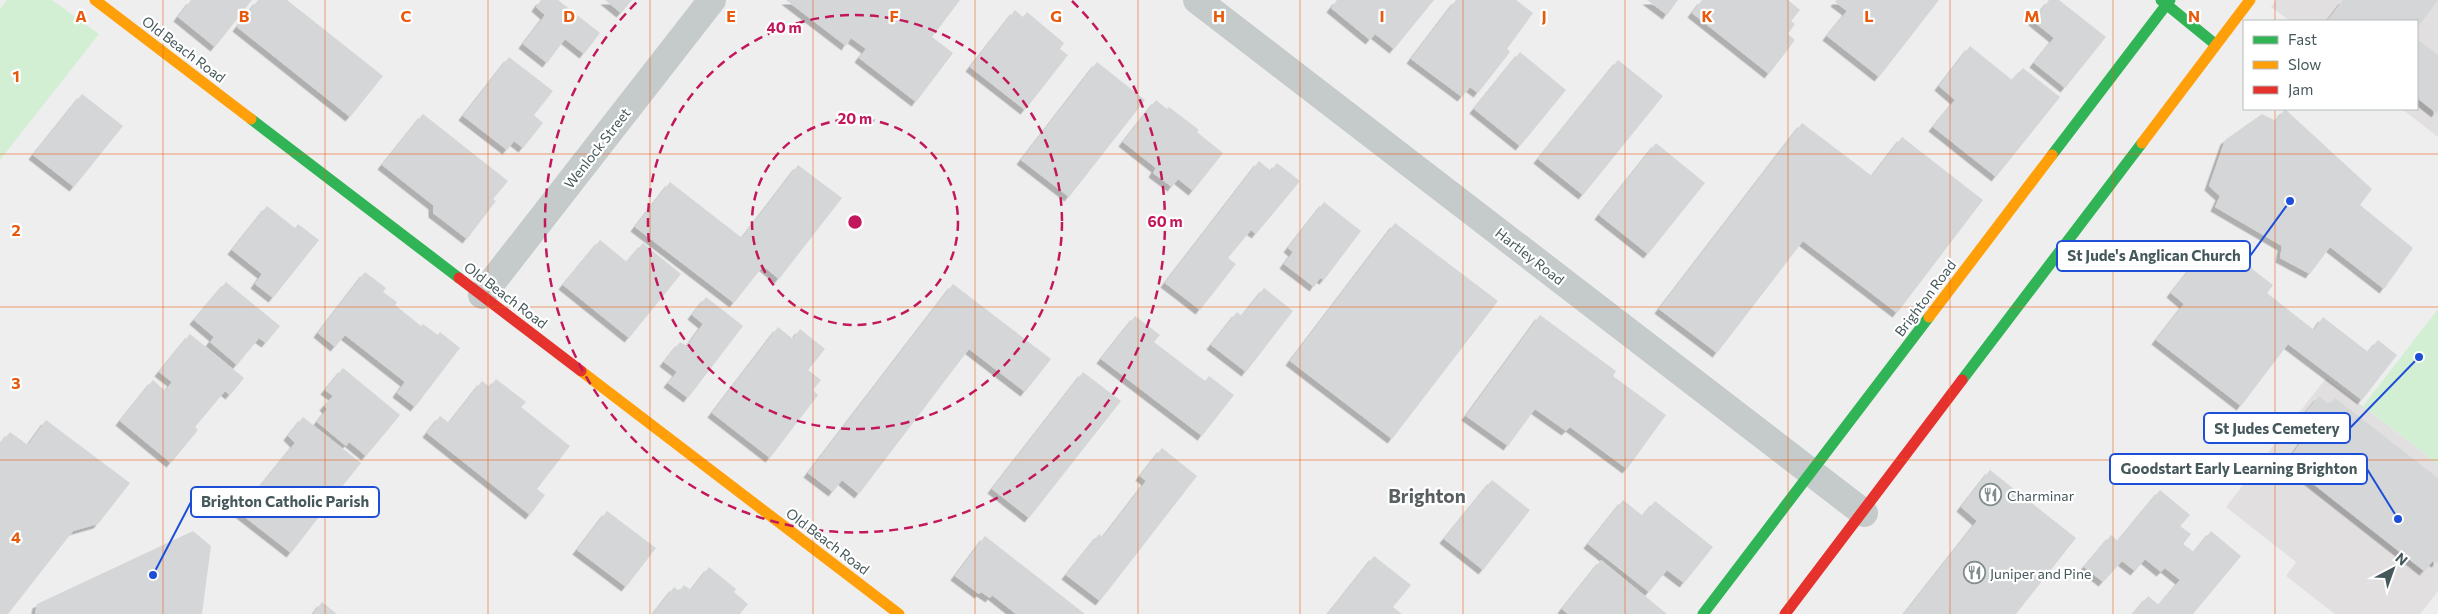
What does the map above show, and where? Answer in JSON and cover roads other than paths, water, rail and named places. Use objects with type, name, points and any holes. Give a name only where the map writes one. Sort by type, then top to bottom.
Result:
[{"type":"main road","name":"Old Beach Road","points":[[95,0],[899,614]]},
{"type":"main road","points":[[1785,614],[1864,513],[2215,44],[2250,0]]},
{"type":"main road","name":"Brighton Road","points":[[1703,614],[1812,473],[2166,2]]},
{"type":"main road","points":[[2166,2],[2215,44]]},
{"type":"street","name":"Wenlock Street","points":[[482,296],[712,0]]},
{"type":"street","name":"Hartley Road","points":[[1197,0],[1864,513]]},
{"type":"place","name":"St Jude's Anglican Church","points":[[2290,201]]},
{"type":"place","name":"St Judes Cemetery","points":[[2419,357]]},
{"type":"place","name":"Charminar","points":[[1991,495]]},
{"type":"place","name":"Goodstart Early Learning Brighton","points":[[2398,519]]},
{"type":"place","name":"Juniper and Pine","points":[[1974,573]]},
{"type":"place","name":"Brighton Catholic Parish","points":[[153,575]]},
{"type":"district","name":"Brighton","points":[[1427,495]]}]
